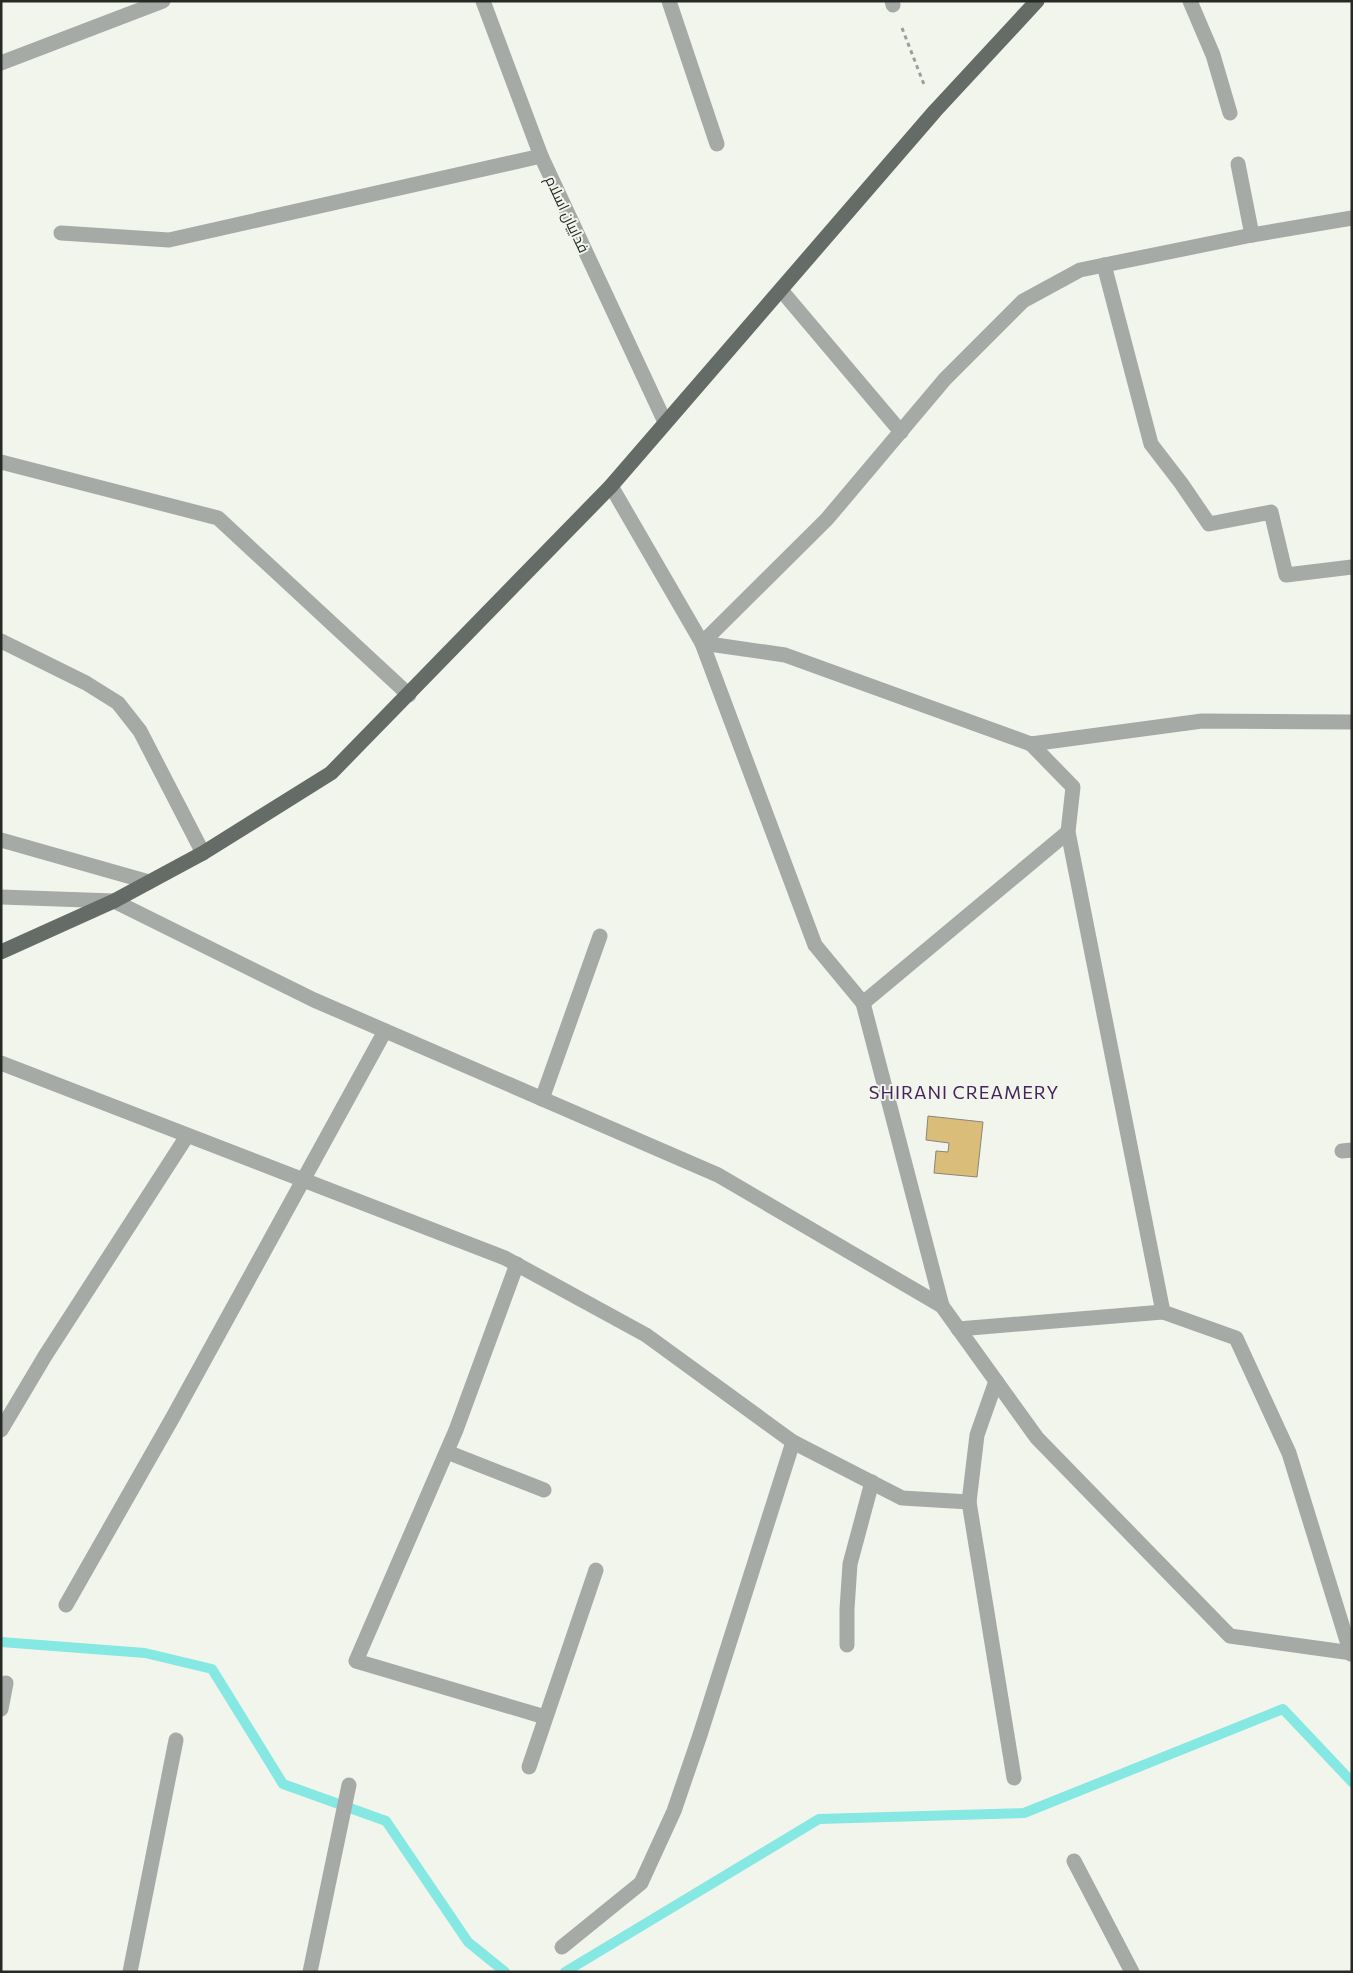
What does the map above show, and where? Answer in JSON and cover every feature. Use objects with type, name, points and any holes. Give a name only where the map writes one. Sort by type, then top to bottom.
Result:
[{"type":"main road","points":[[1,952],[114,901],[203,853],[332,773],[612,486],[665,422],[935,111],[1037,1]]},
{"type":"street","points":[[1,63],[163,1]]},
{"type":"street","name":"فداییان اسلام","points":[[483,1],[541,156],[665,422]]},
{"type":"street","points":[[670,1],[717,144]]},
{"type":"street","points":[[1190,1],[1213,55],[1230,113]]},
{"type":"street","points":[[61,233],[169,240],[541,156]]},
{"type":"street","points":[[1238,164],[1252,235]]},
{"type":"street","points":[[702,643],[826,519],[946,380],[1023,301],[1080,270],[1252,235],[1352,218]]},
{"type":"street","points":[[1104,265],[1151,444],[1209,524],[1270,512],[1286,575],[1352,567]]},
{"type":"street","points":[[781,290],[901,432]]},
{"type":"street","points":[[1,462],[218,518],[409,695]]},
{"type":"street","points":[[612,486],[702,643],[815,945],[863,1003],[942,1306],[958,1329],[1037,1438],[1230,1636],[1351,1654],[1289,1453],[1236,1338],[1163,1312],[958,1329]]},
{"type":"street","points":[[1,641],[86,683],[118,703],[140,731],[203,853]]},
{"type":"street","points":[[702,643],[785,655],[1030,744],[1073,787],[1068,832],[1163,1312]]},
{"type":"street","points":[[1030,744],[1202,721],[1352,722]]},
{"type":"street","points":[[863,1003],[1068,832]]},
{"type":"street","points":[[1,840],[149,882]]},
{"type":"street","points":[[1,897],[114,901],[314,1000],[718,1175],[942,1306]]},
{"type":"street","points":[[542,1099],[600,936]]},
{"type":"street","points":[[66,1605],[173,1417],[385,1031]]},
{"type":"street","points":[[1,1063],[505,1258],[646,1334],[793,1442],[902,1498],[969,1502]]},
{"type":"street","points":[[1,1430],[45,1356],[187,1136]]},
{"type":"street","points":[[517,1264],[447,1452],[356,1661],[545,1717]]},
{"type":"street","points":[[996,1381],[977,1435],[969,1502],[1014,1778]]},
{"type":"street","points":[[562,1947],[641,1883],[674,1811],[793,1442]]},
{"type":"street","points":[[447,1452],[544,1490]]},
{"type":"street","points":[[848,1645],[847,1609],[850,1564],[872,1482]]},
{"type":"street","points":[[529,1767],[596,1570]]},
{"type":"street","points":[[1,1709],[6,1682]]},
{"type":"street","points":[[130,1972],[176,1740]]},
{"type":"street","points":[[310,1972],[349,1785]]},
{"type":"street","points":[[1074,1861],[1132,1972]]},
{"type":"path","points":[[893,3],[935,111]]},
{"type":"building","points":[[928,1116],[983,1122],[977,1177],[934,1173],[936,1151],[948,1152],[949,1143],[926,1140]]},
{"type":"waterway","points":[[1,1642],[145,1653],[212,1669],[283,1784],[386,1821],[468,1942],[505,1972]]},
{"type":"waterway","points":[[565,1972],[819,1819],[1024,1813],[1283,1709],[1352,1782]]},
{"type":"district","name":"SHIRANI CREAMERY","points":[[964,1092]]}]
